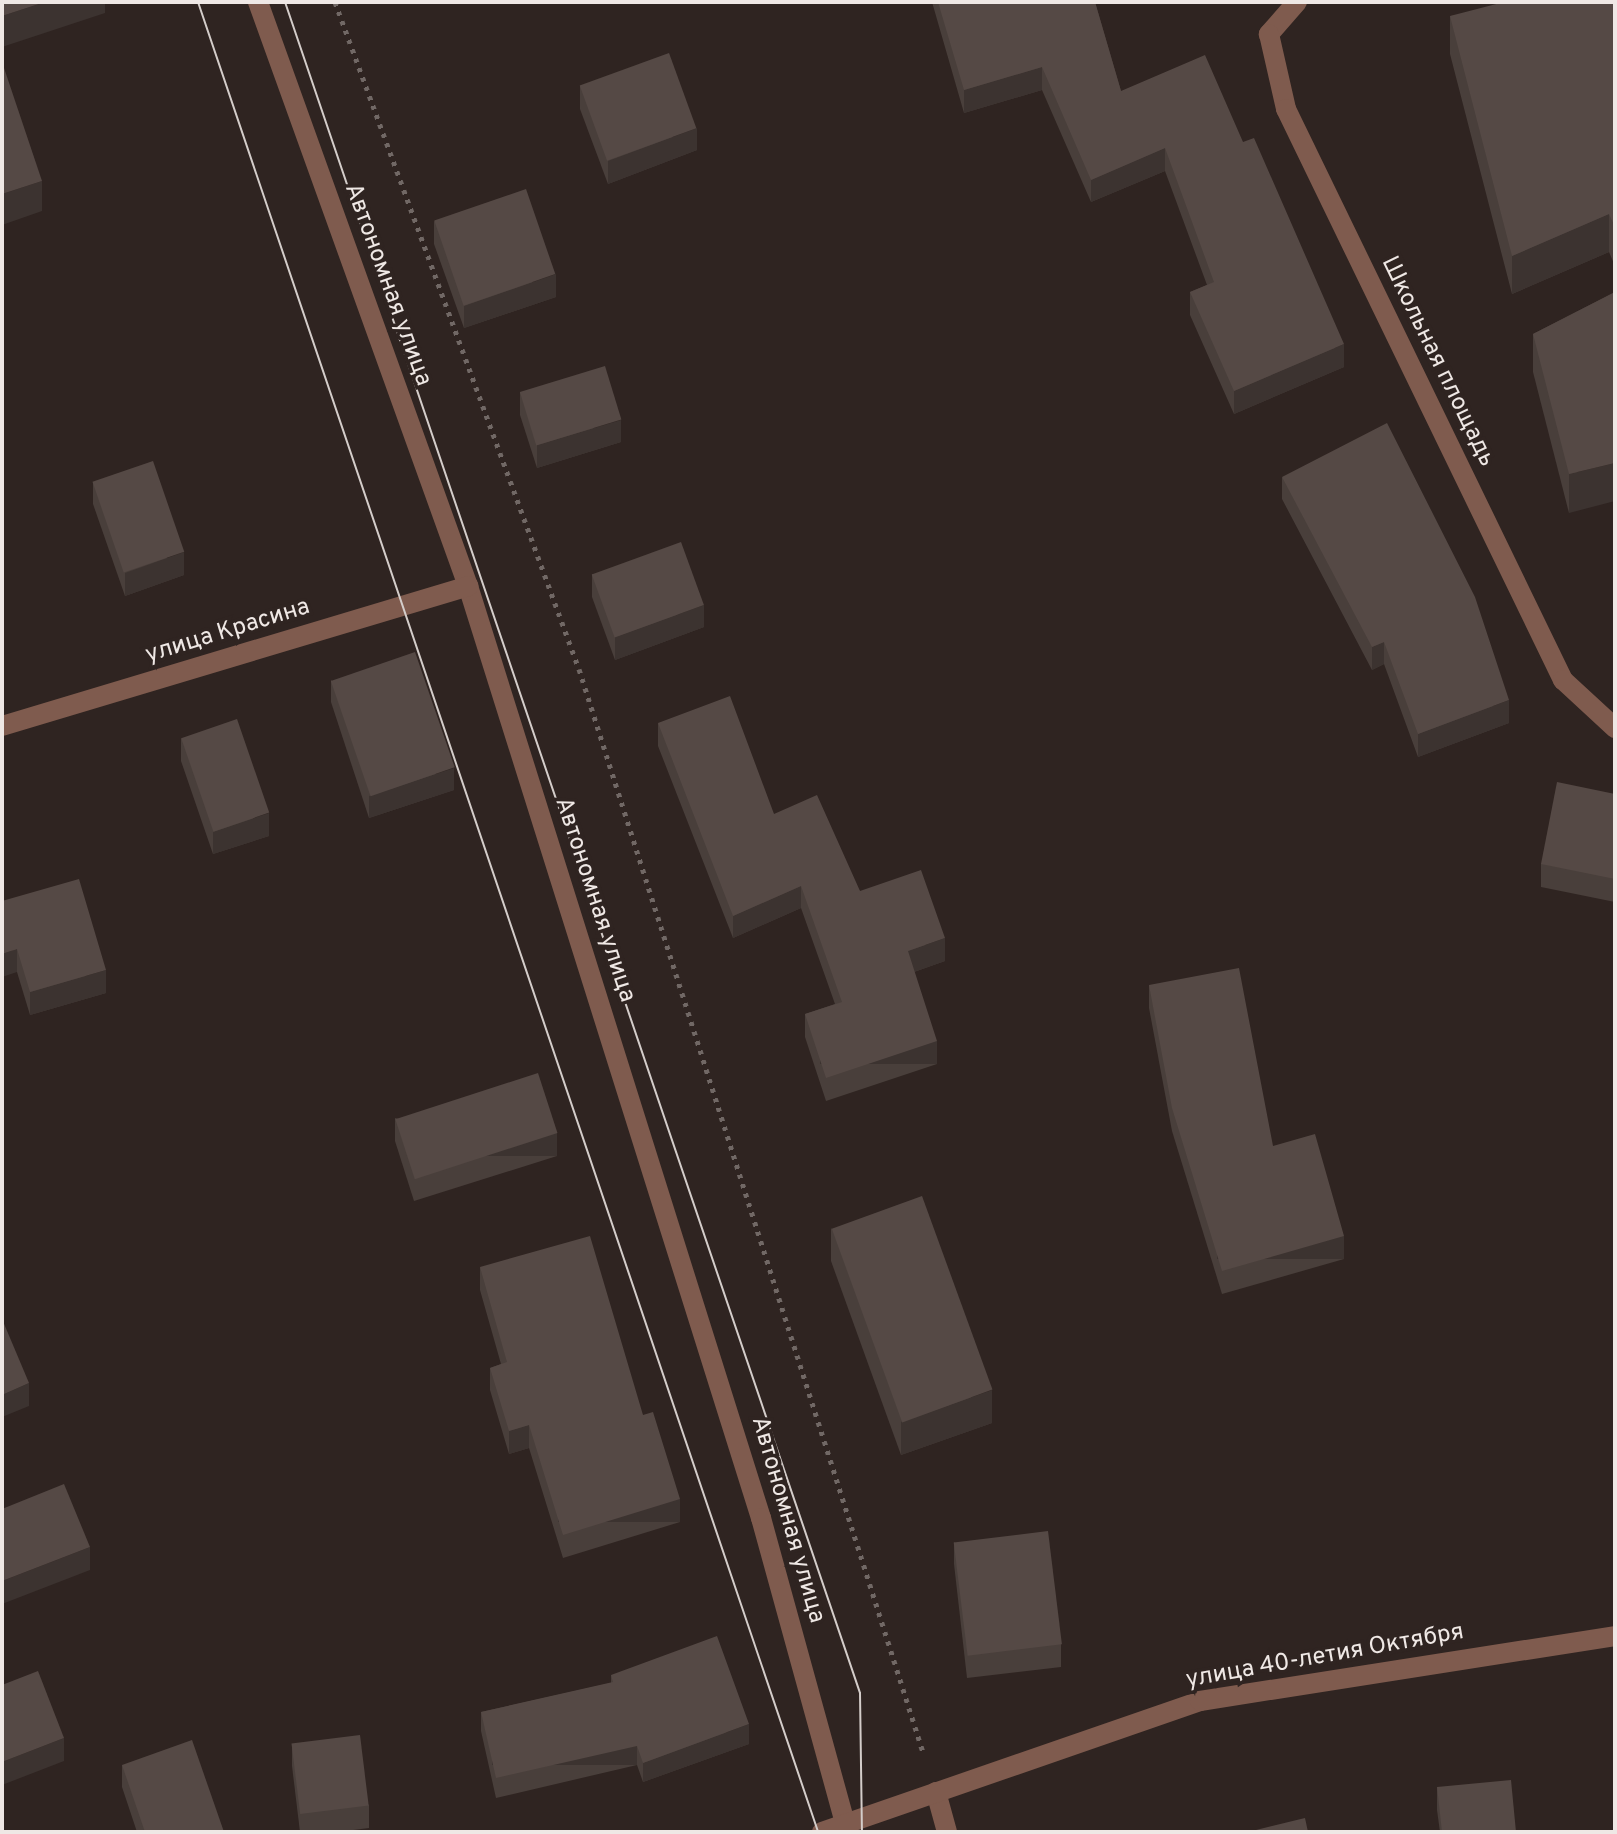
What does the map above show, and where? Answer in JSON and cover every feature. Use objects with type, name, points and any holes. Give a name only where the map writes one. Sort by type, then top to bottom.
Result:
[{"type":"street","name":"Автономная улица","points":[[258,2],[468,586],[761,1518],[846,1826]]},
{"type":"street","name":"Школьная площадь","points":[[1297,2],[1269,34],[1286,109],[1563,680],[1615,728]]},
{"type":"street","name":"улица Красина","points":[[2,726],[468,586]]},
{"type":"street","name":"улица 40-летия Октября","points":[[822,1832],[1200,1701],[1615,1636]]},
{"type":"street","points":[[936,1792],[947,1832]]},
{"type":"path","points":[[335,2],[579,669],[936,1792]]},
{"type":"building","points":[[2,2],[45,2],[2,16]]},
{"type":"building","points":[[938,2],[1095,2],[1121,91],[1205,55],[1243,142],[1254,138],[1344,344],[1234,391],[1190,292],[1214,282],[1165,148],[1091,180],[1042,67],[964,90]]},
{"type":"building","points":[[1504,2],[1615,2],[1615,227],[1609,214],[1512,256],[1450,16]]},
{"type":"building","points":[[669,53],[696,128],[607,161],[580,85]]},
{"type":"building","points":[[2,62],[42,181],[2,194]]},
{"type":"building","points":[[526,189],[555,274],[464,306],[434,221]]},
{"type":"building","points":[[1615,292],[1615,463],[1569,474],[1533,334]]},
{"type":"building","points":[[605,366],[621,420],[536,446],[520,392]]},
{"type":"building","points":[[1387,423],[1475,597],[1509,700],[1418,734],[1384,642],[1372,647],[1282,477]]},
{"type":"building","points":[[153,461],[184,552],[124,573],[92,482]]},
{"type":"building","points":[[681,542],[704,605],[615,637],[592,574]]},
{"type":"building","points":[[415,652],[455,767],[371,796],[331,681]]},
{"type":"building","points":[[730,696],[774,814],[817,795],[860,891],[921,870],[945,938],[908,951],[937,1041],[826,1078],[805,1014],[842,1002],[801,886],[733,916],[658,723]]},
{"type":"building","points":[[237,719],[269,813],[213,832],[181,738]]},
{"type":"building","points":[[1557,782],[1615,794],[1615,879],[1541,864]]},
{"type":"building","points":[[79,879],[106,970],[30,992],[17,949],[2,954],[2,901]]},
{"type":"building","points":[[1239,968],[1273,1146],[1315,1134],[1344,1236],[1222,1271],[1172,1108],[1149,985]]},
{"type":"building","points":[[538,1073],[557,1133],[415,1179],[395,1119]]},
{"type":"building","points":[[922,1196],[992,1390],[902,1422],[832,1229]]},
{"type":"building","points":[[590,1236],[643,1415],[653,1412],[680,1499],[563,1535],[529,1425],[509,1431],[490,1368],[507,1362],[480,1267]]},
{"type":"building","points":[[2,1319],[29,1383],[2,1395]]},
{"type":"building","points":[[64,1484],[90,1547],[2,1581],[2,1509]]},
{"type":"building","points":[[1048,1531],[1062,1644],[968,1656],[954,1543]]},
{"type":"building","points":[[717,1636],[749,1724],[643,1763],[637,1746],[496,1778],[481,1712],[613,1682],[611,1675]]},
{"type":"building","points":[[38,1671],[64,1738],[2,1762],[2,1685]]},
{"type":"building","points":[[360,1735],[369,1805],[300,1814],[292,1743]]},
{"type":"building","points":[[192,1740],[224,1832],[145,1832],[122,1765]]},
{"type":"building","points":[[1511,1780],[1516,1832],[1442,1832],[1437,1787]]},
{"type":"building","points":[[1305,1818],[1308,1832],[1248,1832]]},
{"type":"tram line","points":[[198,2],[818,1832]]},
{"type":"tram line","points":[[285,2],[860,1693],[862,1832]]}]
